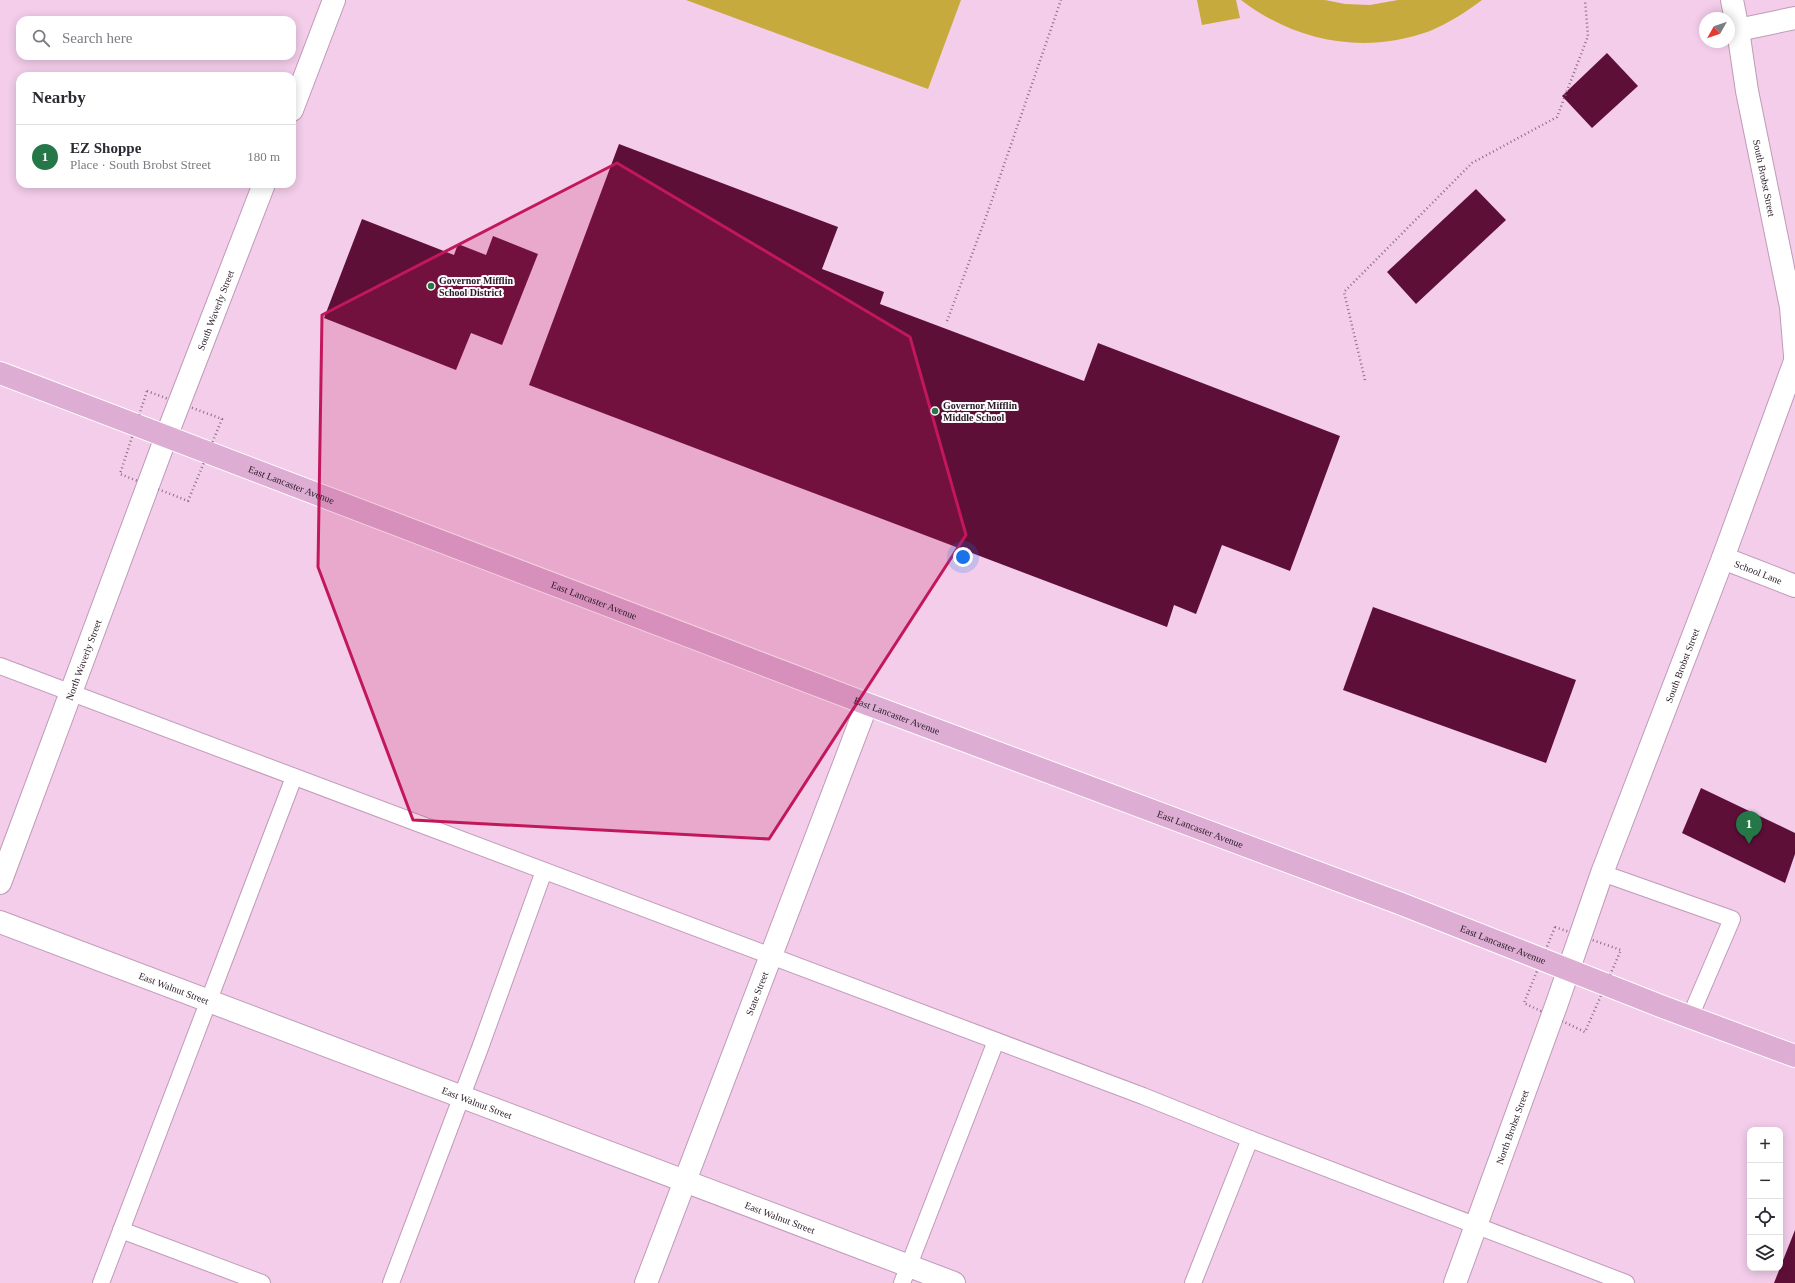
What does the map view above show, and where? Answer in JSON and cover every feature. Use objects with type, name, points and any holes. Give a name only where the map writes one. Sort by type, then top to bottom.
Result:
[{"type":"main road","name":"East Lancaster Avenue","points":[[0,373],[867,704],[1391,900],[1690,1017],[1795,1056]]},
{"type":"street","points":[[296,100],[334,0]]},
{"type":"street","name":"South Brobst Street","points":[[1732,0],[1747,91],[1791,308],[1795,356]]},
{"type":"street","points":[[1738,30],[1795,18]]},
{"type":"street","name":"South Waverly Street","points":[[166,437],[262,188]]},
{"type":"street","name":"South Brobst Street","points":[[1569,970],[1602,873],[1723,558],[1795,361]]},
{"type":"street","name":"North Waverly Street","points":[[0,883],[166,437]]},
{"type":"street","name":"School Lane","points":[[1723,558],[1795,586]]},
{"type":"street","name":"State Street","points":[[646,1283],[867,704]]},
{"type":"street","name":"East Walnut Street","points":[[0,922],[685,1181],[906,1274],[954,1283]]},
{"type":"street","name":"North Brobst Street","points":[[1455,1283],[1569,970]]},
{"type":"lane","points":[[0,666],[1143,1096],[1250,1139],[1626,1283]]},
{"type":"lane","points":[[101,1283],[228,955],[294,777]]},
{"type":"lane","points":[[390,1283],[544,871]]},
{"type":"lane","points":[[1602,873],[1732,919],[1690,1017]]},
{"type":"lane","points":[[906,1274],[996,1041]]},
{"type":"lane","points":[[1193,1283],[1250,1139]]},
{"type":"lane","points":[[121,1230],[262,1283]]},
{"type":"path","points":[[947,321],[986,217],[1061,0]]},
{"type":"path","points":[[1365,380],[1344,292],[1472,163],[1557,117],[1588,36],[1585,0]]},
{"type":"highlighted area","points":[[617,163],[910,337],[966,535],[769,839],[413,820],[318,567],[322,315]]},
{"type":"shaded area","points":[[686,0],[961,0],[928,89]]},
{"type":"shaded area","points":[[1197,0],[1236,0],[1240,18],[1202,25]]},
{"type":"shaded area","points":[[1241,0],[1325,0],[1345,4],[1370,5],[1398,0],[1482,0],[1457,17],[1430,31],[1405,38],[1380,42],[1356,43],[1308,35],[1284,26]]},
{"type":"building","points":[[1607,53],[1638,86],[1592,128],[1562,96]]},
{"type":"building","name":"Governor Mifflin Middle School","points":[[619,144],[838,227],[822,269],[884,292],[880,304],[1084,381],[1098,343],[1340,436],[1290,571],[1222,545],[1196,614],[1174,605],[1167,627],[529,385]]},
{"type":"building","points":[[1476,189],[1506,220],[1416,304],[1387,272]]},
{"type":"building","name":"Governor Mifflin School District","points":[[362,219],[454,255],[458,244],[486,255],[493,236],[538,254],[502,345],[471,333],[456,370],[324,318]]},
{"type":"building","points":[[1373,607],[1576,680],[1546,763],[1343,690]]},
{"type":"building","points":[[1701,788],[1795,833],[1795,854],[1785,883],[1682,833]]},
{"type":"building","points":[[1795,1230],[1795,1283],[1774,1283],[1779,1271],[1783,1271],[1783,1260]]},
{"type":"place","name":"Governor Mifflin School District","points":[[431,286]]},
{"type":"place","name":"Governor Mifflin Middle School","points":[[935,411]]},
{"type":"place","name":"EZ Shoppe","points":[[1749,844]]}]
